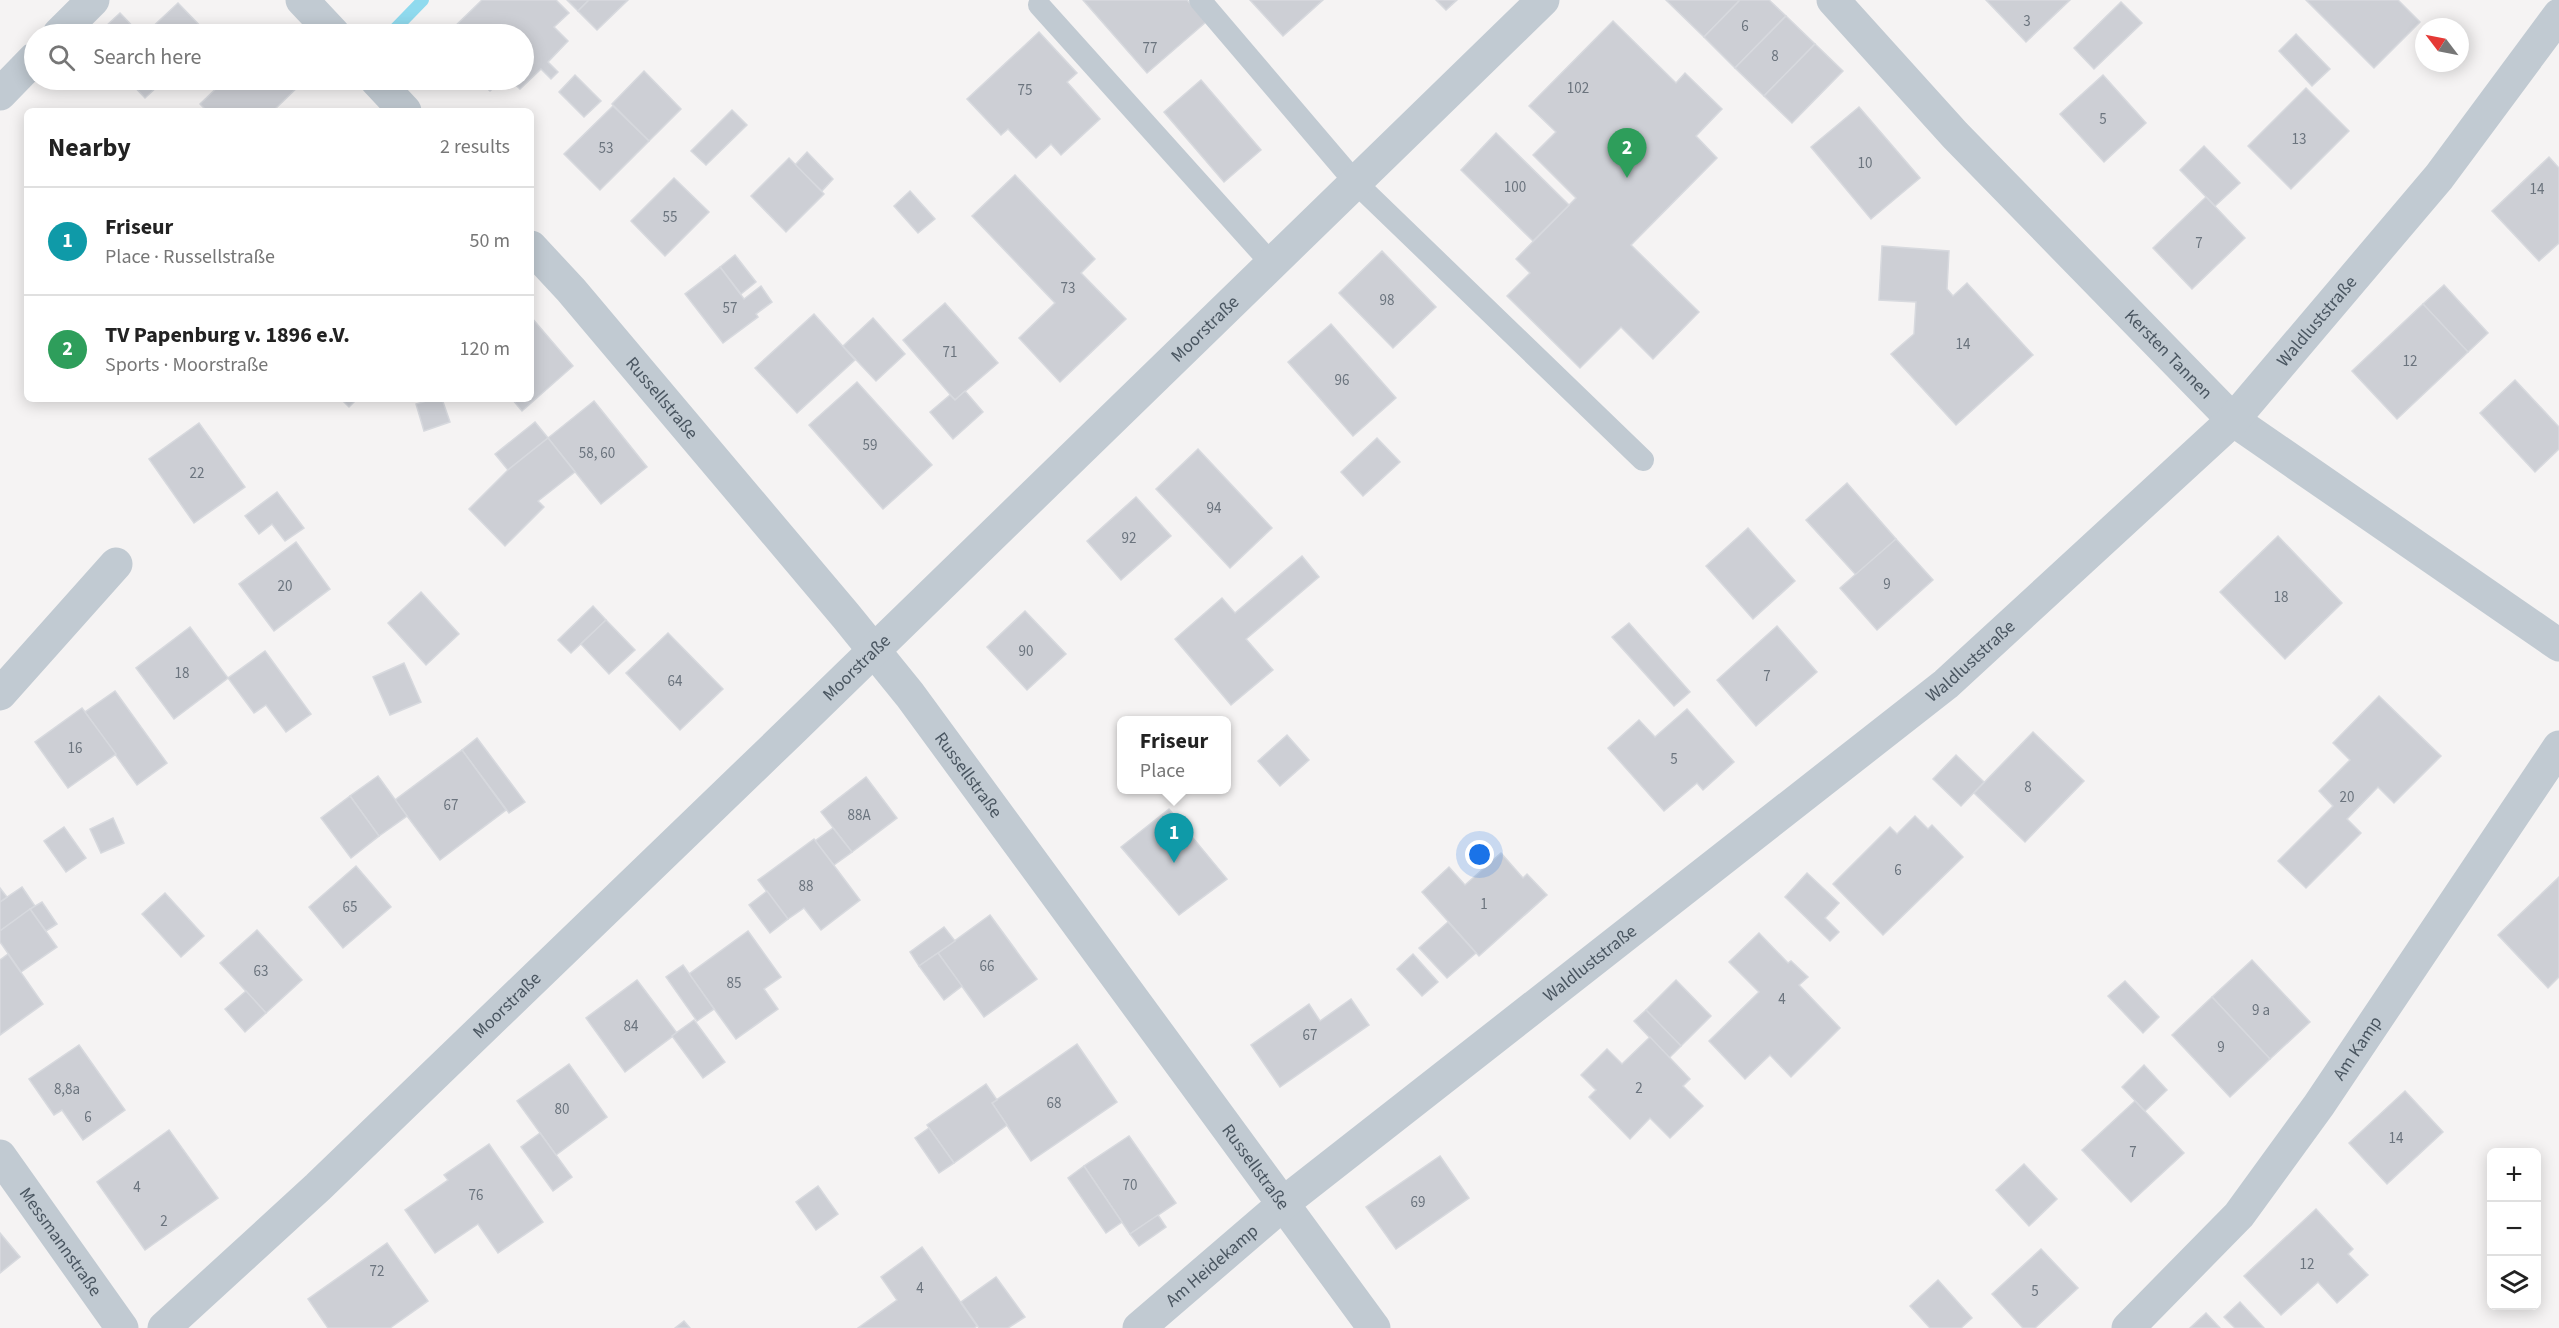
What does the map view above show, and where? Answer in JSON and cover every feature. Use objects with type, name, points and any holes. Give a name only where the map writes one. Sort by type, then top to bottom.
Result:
[{"type":"street","points":[[69,24],[93,0]]},
{"type":"street","points":[[302,0],[325,24]]},
{"type":"street","name":"Moorstraße","points":[[164,1328],[318,1187],[1543,0]]},
{"type":"street","name":"Kersten Tannen","points":[[1833,0],[1955,135],[2233,420],[2559,645]]},
{"type":"street","name":"Waldluststraße","points":[[1284,1203],[1946,684],[2233,420],[2439,177],[2559,15]]},
{"type":"street","points":[[0,94],[24,69]]},
{"type":"street","points":[[385,90],[402,108]]},
{"type":"street","name":"Russellstraße","points":[[534,250],[571,290],[910,695],[1374,1328]]},
{"type":"street","points":[[0,694],[116,564]]},
{"type":"street","name":"Am Kamp","points":[[2128,1328],[2239,1215],[2319,1105],[2559,747]]},
{"type":"street","name":"Messmannstraße","points":[[0,1156],[122,1328]]},
{"type":"street","name":"Am Heidekamp","points":[[1139,1328],[1284,1203]]},
{"type":"lane","points":[[1200,0],[1355,182],[1643,459]]},
{"type":"lane","points":[[1039,5],[1271,263]]},
{"type":"building","points":[[482,0],[556,0],[569,13],[554,27],[568,41],[548,62],[558,72],[551,79],[541,69],[534,76],[534,24],[457,24]]},
{"type":"building","points":[[567,0],[589,0],[578,11]]},
{"type":"building","points":[[589,0],[628,0],[597,30],[578,11]]},
{"type":"building","points":[[1083,0],[1187,0],[1206,22],[1147,73]]},
{"type":"building","points":[[1250,0],[1323,0],[1283,36]]},
{"type":"building","points":[[1436,0],[1457,0],[1446,10]]},
{"type":"building","points":[[1666,0],[1740,0],[1704,37]]},
{"type":"building","points":[[1740,0],[1769,0],[1786,16],[1735,68],[1704,37]]},
{"type":"building","points":[[1986,0],[2070,0],[2026,42]]},
{"type":"building","points":[[2306,0],[2398,0],[2416,18],[2415,27],[2374,68]]},
{"type":"building","points":[[2121,2],[2142,23],[2094,69],[2074,48]]},
{"type":"building","points":[[178,3],[198,24],[156,24]]},
{"type":"building","points":[[120,13],[130,24],[108,24]]},
{"type":"building","points":[[1786,16],[1815,44],[1764,96],[1735,68]]},
{"type":"building","points":[[1613,21],[1676,83],[1685,73],[1722,109],[1696,136],[1717,158],[1631,245],[1699,312],[1653,359],[1621,327],[1580,368],[1507,296],[1530,273],[1516,259],[1576,198],[1533,155],[1556,132],[1529,106]]},
{"type":"building","points":[[1039,32],[1077,73],[1067,82],[1100,119],[1061,155],[1051,144],[1036,158],[1008,129],[1001,135],[967,99]]},
{"type":"building","points":[[2296,34],[2330,69],[2312,86],[2279,51]]},
{"type":"building","points":[[1815,44],[1843,71],[1792,123],[1764,96]]},
{"type":"building","points":[[644,71],[681,109],[649,141],[612,104]]},
{"type":"building","points":[[575,75],[601,101],[584,117],[559,92]]},
{"type":"building","points":[[2103,75],[2146,123],[2104,162],[2060,114]]},
{"type":"building","points":[[1201,80],[1261,150],[1224,182],[1164,112]]},
{"type":"building","points":[[2306,88],[2349,131],[2291,189],[2248,146]]},
{"type":"building","points":[[137,90],[154,90],[145,98]]},
{"type":"building","points":[[215,90],[295,90],[276,108],[204,108],[200,104]]},
{"type":"building","points":[[613,106],[649,141],[600,190],[564,154]]},
{"type":"building","points":[[1859,107],[1920,178],[1871,219],[1811,147]]},
{"type":"building","points":[[732,110],[747,125],[706,165],[691,151]]},
{"type":"building","points":[[1496,133],[1569,205],[1533,241],[1461,170]]},
{"type":"building","points":[[2204,146],[2240,183],[2215,206],[2180,170]]},
{"type":"building","points":[[807,152],[833,179],[822,191],[795,165]]},
{"type":"building","points":[[2549,157],[2559,168],[2559,243],[2539,261],[2492,211]]},
{"type":"building","points":[[789,158],[824,194],[786,232],[751,196]]},
{"type":"building","points":[[1015,175],[1095,259],[1081,273],[1126,319],[1060,382],[1019,338],[1055,303],[972,216]]},
{"type":"building","points":[[674,178],[709,212],[665,256],[631,221]]},
{"type":"building","points":[[910,191],[935,219],[918,233],[894,206]]},
{"type":"building","points":[[2206,197],[2245,238],[2192,289],[2153,248]]},
{"type":"building","points":[[1882,246],[1949,251],[1947,289],[1953,296],[1967,283],[2033,355],[1956,425],[1891,354],[1914,334],[1916,302],[1879,300]]},
{"type":"building","points":[[1382,251],[1436,307],[1393,348],[1339,293]]},
{"type":"building","points":[[735,255],[756,282],[741,294],[720,267]]},
{"type":"building","points":[[720,267],[744,299],[761,286],[772,302],[756,314],[758,317],[723,343],[685,294]]},
{"type":"building","points":[[2444,285],[2488,333],[2468,352],[2423,304]]},
{"type":"building","points":[[945,303],[998,363],[955,400],[903,340]]},
{"type":"building","points":[[2423,304],[2468,352],[2397,419],[2352,371]]},
{"type":"building","points":[[814,314],[855,360],[797,413],[755,368]]},
{"type":"building","points":[[873,318],[905,354],[876,381],[843,346]]},
{"type":"building","points":[[534,320],[573,366],[534,400]]},
{"type":"building","points":[[1331,324],[1396,398],[1353,436],[1288,362]]},
{"type":"building","points":[[2515,380],[2559,427],[2559,449],[2535,472],[2480,413]]},
{"type":"building","points":[[857,382],[932,465],[883,509],[809,425]]},
{"type":"building","points":[[965,391],[983,412],[953,439],[930,412],[950,395],[955,400]]},
{"type":"building","points":[[594,401],[647,467],[601,504],[548,438]]},
{"type":"building","points":[[344,402],[354,402],[349,407]]},
{"type":"building","points":[[443,402],[450,422],[424,431],[416,404]]},
{"type":"building","points":[[514,402],[532,402],[522,411]]},
{"type":"building","points":[[535,422],[548,438],[508,470],[495,454]]},
{"type":"building","points":[[199,423],[245,487],[194,523],[149,459]]},
{"type":"building","points":[[548,438],[575,472],[538,501],[544,507],[505,546],[469,509],[508,470]]},
{"type":"building","points":[[1377,438],[1400,462],[1363,496],[1341,472]]},
{"type":"building","points":[[1198,449],[1272,528],[1230,568],[1156,489]]},
{"type":"building","points":[[1847,483],[1896,539],[1856,575],[1806,520]]},
{"type":"building","points":[[277,492],[304,528],[285,541],[272,524],[259,534],[245,516]]},
{"type":"building","points":[[1136,497],[1171,536],[1121,580],[1087,541]]},
{"type":"building","points":[[1748,528],[1795,581],[1753,619],[1706,566]]},
{"type":"building","points":[[2278,536],[2342,603],[2285,659],[2220,592]]},
{"type":"building","points":[[1896,539],[1933,580],[1877,630],[1840,588]]},
{"type":"building","points":[[296,542],[330,589],[274,631],[239,584]]},
{"type":"building","points":[[1302,556],[1319,577],[1246,639],[1273,670],[1231,705],[1175,639],[1222,598],[1235,613]]},
{"type":"building","points":[[421,592],[459,634],[426,665],[388,623]]},
{"type":"building","points":[[593,606],[606,620],[571,653],[558,640]]},
{"type":"building","points":[[1025,611],[1066,654],[1027,690],[987,647]]},
{"type":"building","points":[[606,620],[635,650],[609,674],[581,644]]},
{"type":"building","points":[[1629,623],[1690,692],[1674,706],[1612,637]]},
{"type":"building","points":[[1777,626],[1817,672],[1756,726],[1717,680]]},
{"type":"building","points":[[190,627],[228,678],[174,719],[136,668]]},
{"type":"building","points":[[668,633],[723,689],[680,730],[626,673]]},
{"type":"building","points":[[265,651],[311,714],[286,732],[266,705],[254,713],[228,678]]},
{"type":"building","points":[[404,663],[421,702],[390,715],[373,677]]},
{"type":"building","points":[[115,691],[167,763],[137,785],[85,712]]},
{"type":"building","points":[[2379,696],[2441,756],[2394,803],[2378,787],[2347,819],[2361,833],[2306,888],[2278,861],[2333,806],[2319,791],[2350,760],[2333,743]]},
{"type":"building","points":[[82,708],[116,754],[68,788],[35,742]]},
{"type":"building","points":[[1687,709],[1734,762],[1703,790],[1697,783],[1664,811],[1608,748],[1639,720],[1655,737]]},
{"type":"building","points":[[2033,732],[2084,781],[2025,842],[1974,793]]},
{"type":"building","points":[[1287,735],[1309,760],[1280,786],[1258,761]]},
{"type":"building","points":[[477,738],[525,802],[509,813],[462,750]]},
{"type":"building","points":[[462,750],[506,810],[440,860],[395,800]]},
{"type":"building","points":[[1956,755],[1984,782],[1961,806],[1933,779]]},
{"type":"building","points":[[378,776],[407,816],[379,836],[350,796]]},
{"type":"building","points":[[866,777],[897,818],[852,852],[821,812]]},
{"type":"building","points":[[350,796],[379,836],[351,858],[321,818]]},
{"type":"building","points":[[1169,809],[1227,879],[1179,915],[1121,847]]},
{"type":"building","points":[[1915,816],[1928,829],[1932,825],[1963,857],[1883,935],[1833,884],[1890,827],[1897,834]]},
{"type":"building","points":[[113,818],[124,843],[101,853],[90,829]]},
{"type":"building","points":[[64,827],[86,858],[66,872],[44,841]]},
{"type":"building","points":[[833,828],[852,852],[834,865],[815,841]]},
{"type":"building","points":[[814,839],[860,900],[821,930],[804,908],[788,919],[758,880]]},
{"type":"building","points":[[1501,853],[1523,878],[1527,874],[1547,895],[1479,956],[1422,892],[1449,867],[1465,885]]},
{"type":"building","points":[[356,866],[391,907],[343,948],[309,907]]},
{"type":"building","points":[[1807,873],[1839,903],[1825,918],[1839,932],[1830,941],[1785,897]]},
{"type":"building","points":[[2559,877],[2559,977],[2548,988],[2498,935]]},
{"type":"building","points":[[22,887],[35,906],[0,931],[0,902]]},
{"type":"building","points":[[0,888],[7,897],[0,902]]},
{"type":"building","points":[[767,891],[788,919],[770,933],[749,905]]},
{"type":"building","points":[[165,893],[204,936],[181,957],[142,914]]},
{"type":"building","points":[[42,902],[57,924],[46,931],[30,909]]},
{"type":"building","points":[[30,909],[57,947],[21,972],[0,942],[0,931]]},
{"type":"building","points":[[990,915],[1037,979],[984,1017],[938,953]]},
{"type":"building","points":[[1448,922],[1476,953],[1447,978],[1419,948]]},
{"type":"building","points":[[944,927],[955,941],[919,966],[910,952]]},
{"type":"building","points":[[257,930],[302,980],[266,1013],[220,963]]},
{"type":"building","points":[[748,931],[781,977],[764,989],[778,1009],[736,1039],[689,974]]},
{"type":"building","points":[[1759,933],[1788,963],[1791,961],[1808,977],[1799,985],[1840,1028],[1791,1077],[1770,1055],[1745,1079],[1709,1041],[1759,992],[1729,962]]},
{"type":"building","points":[[938,953],[962,986],[944,1000],[919,966]]},
{"type":"building","points":[[8,954],[43,1004],[0,1035],[0,960]]},
{"type":"building","points":[[1413,954],[1438,982],[1422,996],[1397,969]]},
{"type":"building","points":[[2252,960],[2310,1022],[2270,1059],[2212,997]]},
{"type":"building","points":[[683,965],[714,1009],[697,1021],[666,977]]},
{"type":"building","points":[[637,980],[677,1033],[625,1072],[586,1018]]},
{"type":"building","points":[[1676,980],[1711,1016],[1681,1046],[1646,1010]]},
{"type":"building","points":[[2125,981],[2159,1017],[2143,1033],[2108,996]]},
{"type":"building","points":[[246,991],[266,1013],[245,1032],[225,1009]]},
{"type":"building","points":[[2212,997],[2270,1059],[2230,1097],[2172,1035]]},
{"type":"building","points":[[1351,999],[1369,1025],[1280,1087],[1251,1045],[1309,1004],[1320,1021]]},
{"type":"building","points":[[1646,1010],[1681,1046],[1669,1058],[1634,1021]]},
{"type":"building","points":[[694,1020],[725,1062],[703,1078],[672,1036]]},
{"type":"building","points":[[1650,1037],[1690,1079],[1683,1086],[1703,1106],[1670,1138],[1650,1118],[1630,1139],[1589,1097],[1596,1090],[1581,1075],[1607,1049],[1622,1064]]},
{"type":"building","points":[[1077,1044],[1117,1102],[1031,1161],[992,1103]]},
{"type":"building","points":[[79,1045],[125,1110],[83,1140],[62,1110],[54,1115],[29,1079]]},
{"type":"building","points":[[569,1064],[607,1117],[556,1155],[517,1101]]},
{"type":"building","points":[[2144,1065],[2167,1090],[2145,1111],[2122,1087]]},
{"type":"building","points":[[986,1084],[997,1100],[992,1103],[1007,1125],[954,1163],[927,1125]]},
{"type":"building","points":[[2405,1091],[2443,1132],[2387,1184],[2349,1143]]},
{"type":"building","points":[[2135,1101],[2184,1153],[2131,1202],[2082,1150]]},
{"type":"building","points":[[929,1128],[954,1163],[939,1173],[915,1138]]},
{"type":"building","points":[[169,1130],[218,1198],[145,1250],[97,1182]]},
{"type":"building","points":[[540,1133],[572,1177],[553,1191],[521,1147]]},
{"type":"building","points":[[1129,1136],[1176,1203],[1130,1234],[1084,1166]]},
{"type":"building","points":[[489,1144],[543,1222],[498,1253],[478,1224],[435,1253],[405,1210],[448,1180],[444,1175]]},
{"type":"building","points":[[1440,1156],[1469,1198],[1396,1249],[1366,1207]]},
{"type":"building","points":[[2024,1164],[2057,1199],[2029,1226],[1996,1190]]},
{"type":"building","points":[[1084,1166],[1122,1222],[1106,1233],[1068,1178]]},
{"type":"building","points":[[818,1186],[838,1214],[816,1230],[796,1202]]},
{"type":"building","points":[[2316,1209],[2353,1249],[2348,1254],[2368,1275],[2337,1303],[2318,1282],[2281,1315],[2244,1276]]},
{"type":"building","points":[[1158,1215],[1166,1227],[1139,1246],[1130,1234]]},
{"type":"building","points":[[0,1233],[20,1257],[0,1273]]},
{"type":"building","points":[[387,1243],[428,1301],[390,1328],[328,1328],[308,1299]]},
{"type":"building","points":[[922,1247],[977,1326],[974,1328],[858,1328],[897,1300],[881,1277]]},
{"type":"building","points":[[2041,1249],[2078,1288],[2035,1328],[2023,1328],[1992,1294]]},
{"type":"building","points":[[996,1277],[1025,1317],[1008,1328],[979,1328],[961,1302]]},
{"type":"building","points":[[1938,1280],[1972,1318],[1961,1328],[1930,1328],[1910,1306]]},
{"type":"building","points":[[2240,1302],[2264,1328],[2235,1328],[2224,1317]]},
{"type":"building","points":[[2206,1313],[2220,1328],[2190,1328]]},
{"type":"building","points":[[684,1321],[690,1328],[675,1328]]},
{"type":"waterway","points":[[400,24],[423,0]]},
{"type":"place","name":"TV Papenburg v. 1896 e.V.","points":[[1627,178]]},
{"type":"place","name":"Friseur","points":[[1174,863]]}]
